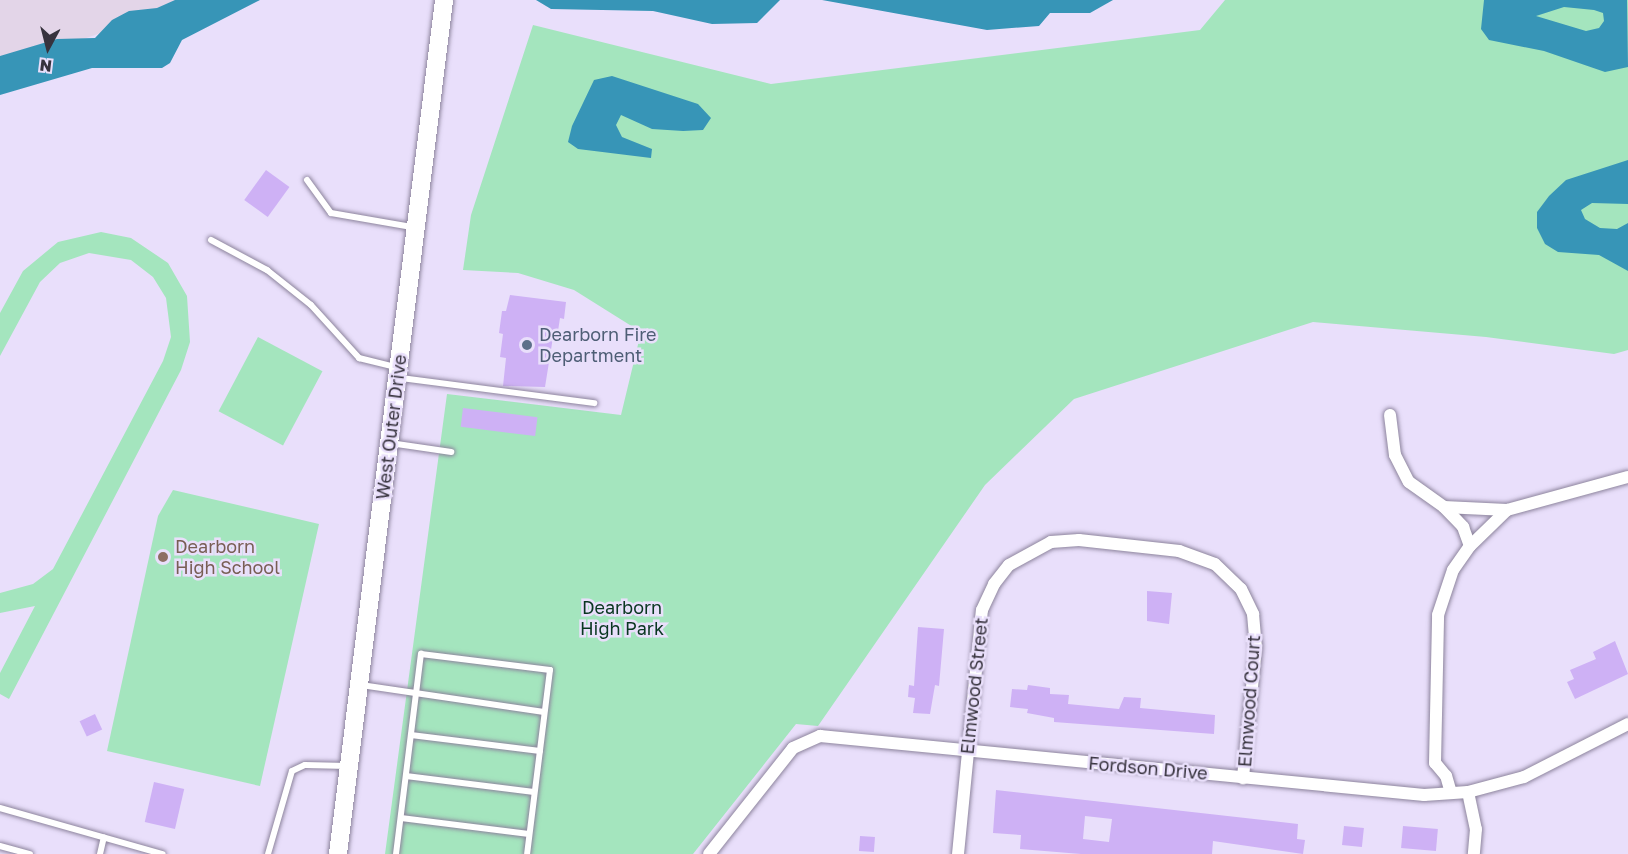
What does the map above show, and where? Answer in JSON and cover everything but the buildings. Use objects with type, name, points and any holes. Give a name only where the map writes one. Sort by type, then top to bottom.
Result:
[{"type":"main road","name":"West Outer Drive","points":[[338,854],[444,0]]},
{"type":"street","points":[[1390,415],[1395,455],[1409,482],[1444,507],[1463,527],[1470,546]]},
{"type":"street","points":[[1444,507],[1507,510],[1628,477]]},
{"type":"street","points":[[1451,794],[1435,763],[1438,615],[1448,582],[1470,546],[1507,510]]},
{"type":"street","name":"Elmwood Street","points":[[958,854],[982,610],[1001,574],[1022,555],[1051,542],[1113,543]]},
{"type":"street","name":"Elmwood Court","points":[[1113,543],[1179,551],[1204,558],[1233,580],[1249,602],[1256,647],[1243,777]]},
{"type":"street","name":"Fordson Drive","points":[[709,854],[793,748],[811,738],[1424,795],[1468,792],[1550,766],[1628,724]]},
{"type":"street","points":[[1468,792],[1476,829],[1474,854]]},
{"type":"lane","points":[[307,180],[332,213],[416,227]]},
{"type":"lane","points":[[211,240],[267,270],[311,305],[359,358],[398,373],[594,404]]},
{"type":"lane","points":[[389,443],[452,452]]},
{"type":"lane","points":[[396,854],[421,654],[550,670],[527,854]]},
{"type":"lane","points":[[359,684],[416,695],[544,712]]},
{"type":"lane","points":[[411,735],[540,751]]},
{"type":"lane","points":[[268,854],[292,771],[305,765],[349,766]]},
{"type":"lane","points":[[406,776],[534,792]]},
{"type":"lane","points":[[0,808],[163,854]]},
{"type":"lane","points":[[401,818],[529,834]]},
{"type":"lane","points":[[100,854],[104,837]]},
{"type":"lane","points":[[0,846],[30,854]]},
{"type":"shaded area","points":[[0,0],[199,0],[0,67]]},
{"type":"green space","name":"Dearborn High Park","points":[[1225,0],[1628,0],[1628,350],[1614,354],[1486,337],[1313,322],[1074,399],[985,485],[818,726],[796,724],[693,854],[385,854],[447,394],[621,415],[641,332],[574,290],[518,273],[463,270],[471,215],[533,25],[771,84],[1200,30]]},
{"type":"green space","points":[[101,232],[131,238],[168,263],[187,296],[190,342],[181,370],[9,699],[0,694],[0,673],[35,606],[0,613],[0,593],[33,584],[53,569],[163,361],[171,337],[166,298],[153,277],[131,260],[89,253],[60,263],[40,282],[0,356],[0,313],[23,271],[58,242]]},
{"type":"green space","points":[[258,337],[322,371],[283,445],[219,411]]},
{"type":"green space","points":[[173,490],[319,524],[260,786],[107,751],[158,516]]},
{"type":"water","points":[[175,0],[260,0],[182,40],[170,63],[162,68],[92,68],[0,95],[0,56],[57,39],[95,38],[112,20],[129,11],[157,8]]},
{"type":"water","points":[[536,0],[780,0],[757,23],[712,24],[653,11],[551,9]]},
{"type":"water","points":[[822,0],[1113,0],[1090,13],[1050,13],[1039,26],[987,30]]},
{"type":"water","points":[[1484,0],[1627,0],[1628,67],[1605,72],[1544,51],[1489,40],[1481,29]],"holes":[[[1564,7],[1603,13],[1604,21],[1599,28],[1586,31],[1536,16]]]},
{"type":"water","points":[[612,76],[698,104],[711,118],[703,130],[683,131],[652,129],[621,115],[616,125],[622,137],[652,149],[651,158],[578,149],[568,142],[572,126],[594,80]]},
{"type":"water","points":[[1628,160],[1628,204],[1592,203],[1581,210],[1585,219],[1600,228],[1617,229],[1628,223],[1628,271],[1599,255],[1558,252],[1545,244],[1537,228],[1537,212],[1549,196],[1566,180]]},
{"type":"place","name":"Dearborn Fire Department","points":[[527,345]]},
{"type":"place","name":"Dearborn High School","points":[[163,557]]}]
